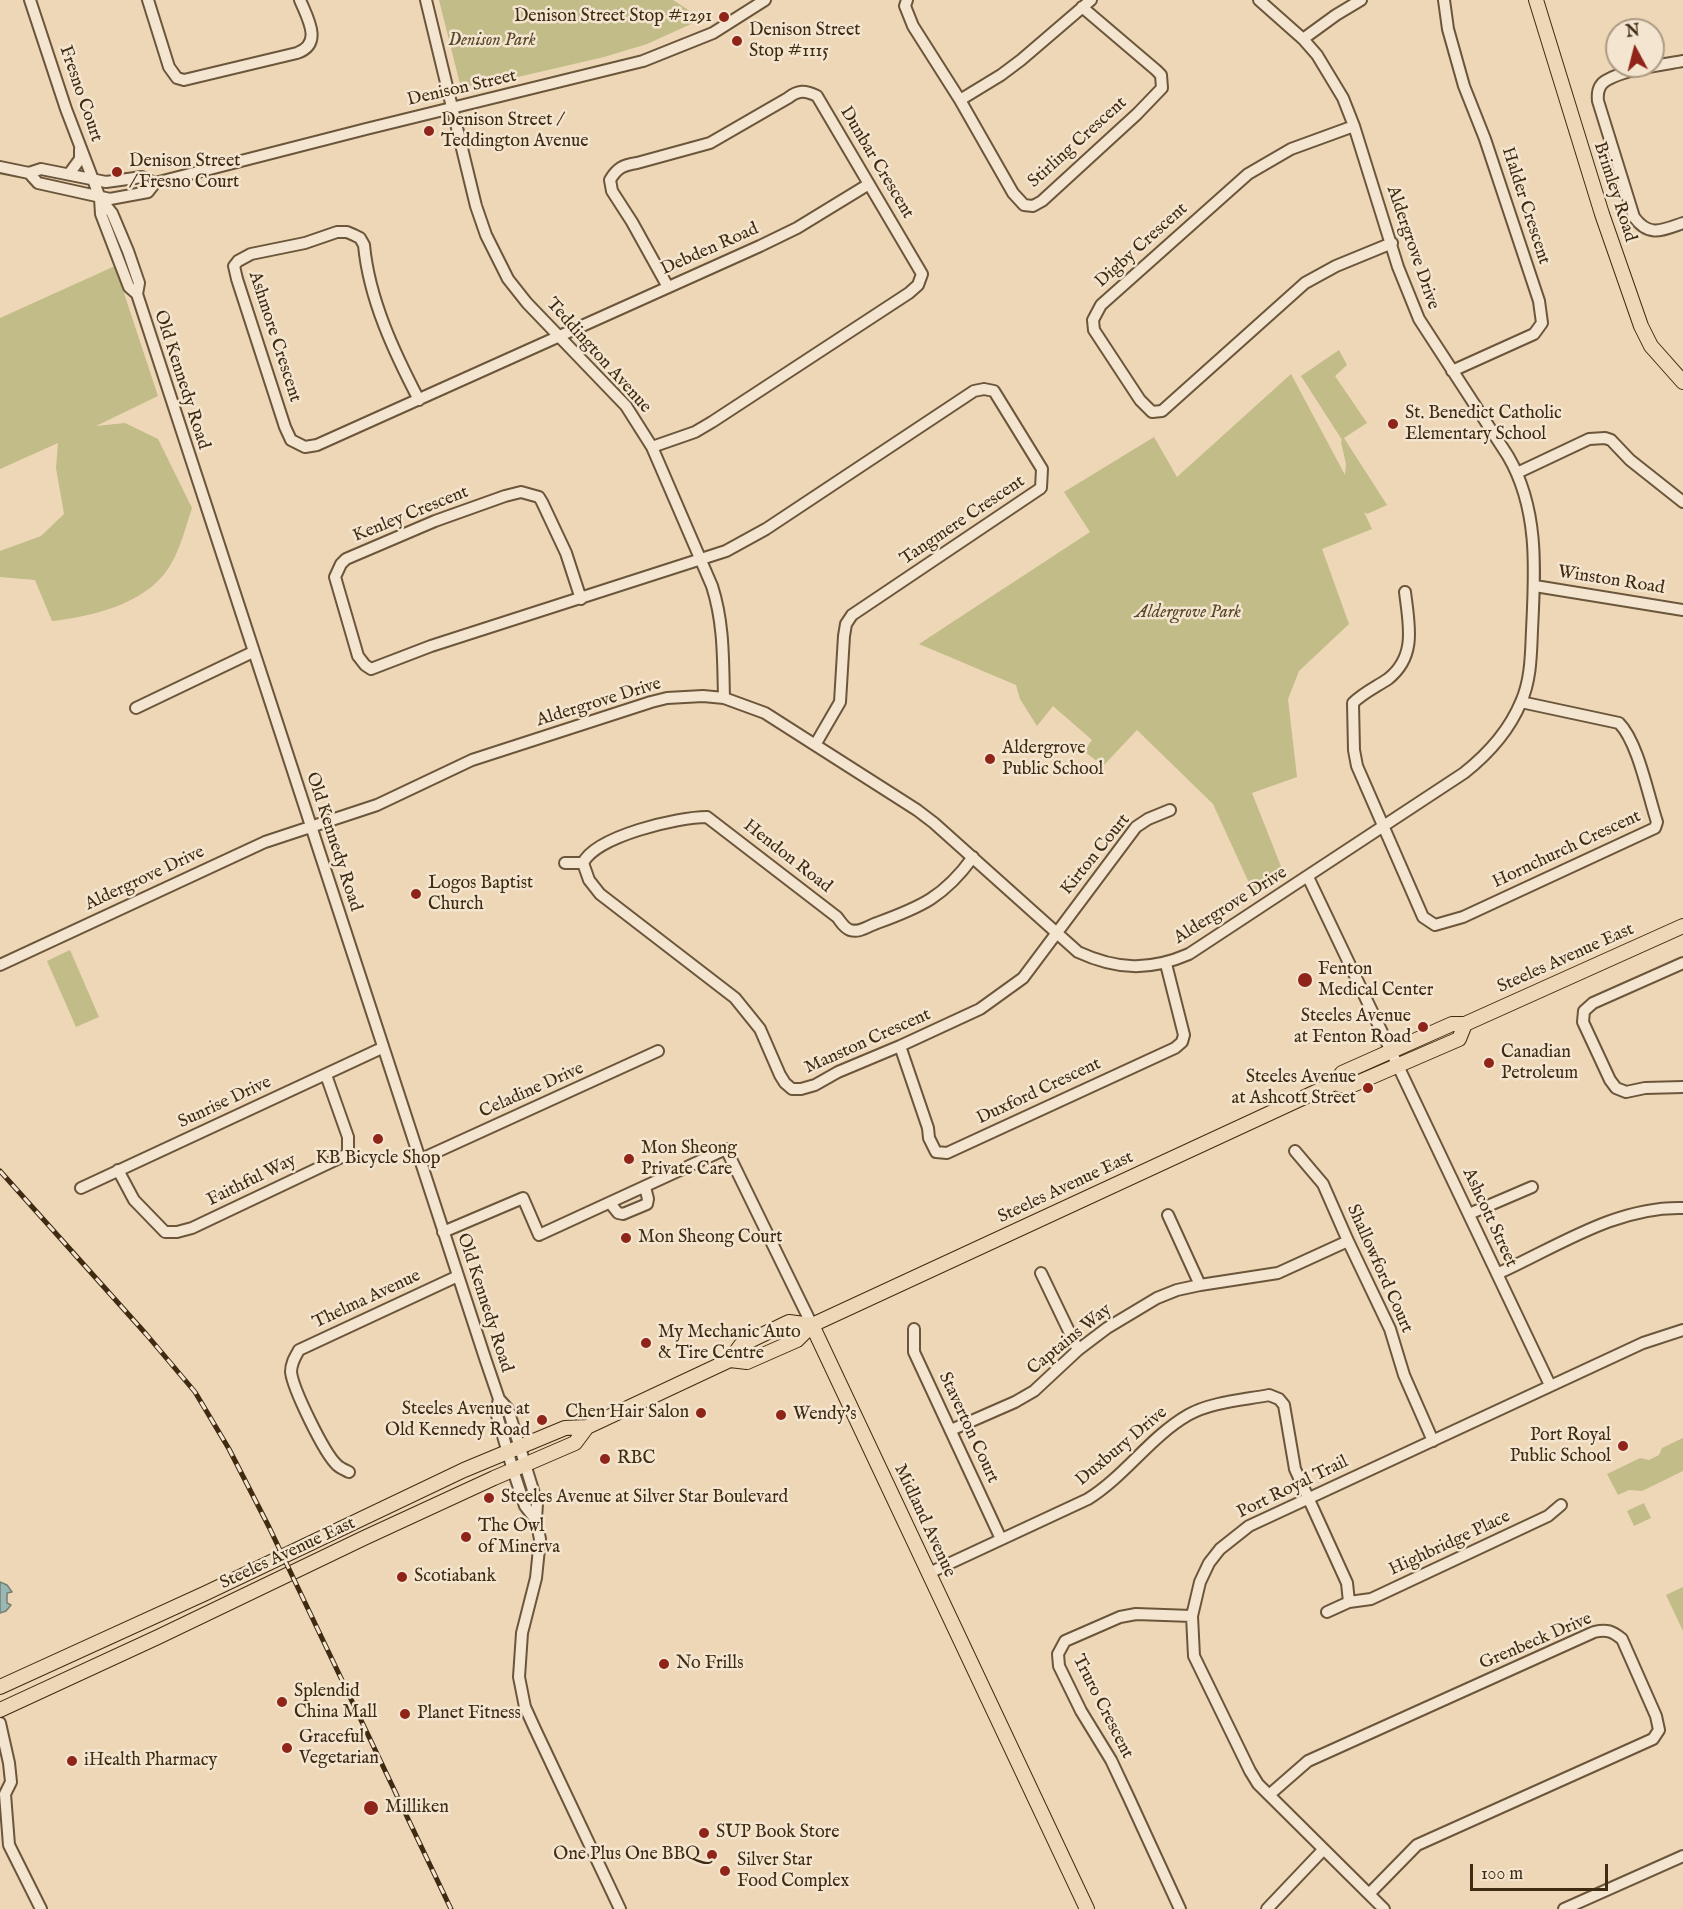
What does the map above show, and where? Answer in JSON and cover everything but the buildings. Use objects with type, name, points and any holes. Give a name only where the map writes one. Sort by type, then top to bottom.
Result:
[{"type":"main road","name":"Brimley Road","points":[[1536,0],[1602,214],[1641,326],[1651,346],[1683,382]]},
{"type":"main road","name":"Steeles Avenue East","points":[[730,1360],[747,1362],[797,1340],[812,1325],[1335,1083],[1342,1074],[1452,1024],[1465,1024],[1683,926]]},
{"type":"main road","name":"Steeles Avenue East","points":[[1335,1083],[1348,1088],[1459,1039],[1465,1024]]},
{"type":"main road","name":"Steeles Avenue East","points":[[0,1687],[206,1593],[464,1470],[565,1428],[587,1427],[730,1360],[741,1344],[789,1322],[812,1325]]},
{"type":"main road","name":"Midland Avenue","points":[[812,1325],[1086,1909]]},
{"type":"main road","name":"Steeles Avenue East","points":[[0,1710],[519,1467],[575,1443],[587,1427]]},
{"type":"street","name":"Fresno Court","points":[[30,0],[100,198]]},
{"type":"street","points":[[148,0],[169,67],[177,78],[184,80],[297,53],[308,47],[312,40],[311,31],[300,0]]},
{"type":"street","name":"Teddington Avenue","points":[[426,0],[476,206],[486,235],[508,279],[527,303],[626,406],[652,447],[701,559],[720,609],[724,698]]},
{"type":"street","name":"Denison Street","points":[[29,173],[38,183],[100,198],[116,199],[148,192],[155,183],[643,61],[713,33],[765,0]]},
{"type":"street","name":"Stirling Crescent","points":[[907,0],[905,6],[907,13],[1013,193],[1024,205],[1033,206],[1042,201],[1162,88],[1161,75],[1082,7]]},
{"type":"street","points":[[960,100],[1014,65],[1091,0]]},
{"type":"street","name":"Aldergrove Drive","points":[[0,965],[265,842],[377,805],[472,760],[651,702],[682,696],[724,698],[765,713],[934,822],[1078,952],[1117,966],[1166,964],[1204,946],[1475,765],[1501,737],[1521,702],[1531,660],[1535,586],[1534,540],[1528,504],[1517,473],[1419,318],[1398,267],[1354,126],[1342,98],[1317,55],[1260,0]]},
{"type":"street","points":[[1303,39],[1335,15],[1361,0]]},
{"type":"street","name":"Halder Crescent","points":[[1444,0],[1448,30],[1464,86],[1485,139],[1539,301],[1542,323],[1534,334],[1452,370]]},
{"type":"street","points":[[1683,61],[1640,69],[1606,80],[1597,93],[1634,217],[1640,225],[1650,230],[1659,231],[1683,223]]},
{"type":"street","name":"Dunbar Crescent","points":[[652,447],[695,432],[712,422],[909,293],[918,285],[922,274],[817,96],[805,91],[796,92],[710,143],[618,168],[610,180],[612,191],[668,287]]},
{"type":"street","name":"Digby Crescent","points":[[1354,126],[1291,149],[1248,174],[1101,305],[1093,320],[1094,330],[1140,400],[1152,412],[1161,411],[1305,283],[1336,266],[1392,243]]},
{"type":"street","points":[[69,174],[80,159],[80,145]]},
{"type":"street","name":"Denison Street","points":[[0,167],[29,173],[41,169],[94,180],[114,181],[142,177],[155,183]]},
{"type":"street","name":"Debden Road","points":[[559,336],[797,228],[869,184]]},
{"type":"street","name":"Old Kennedy Road","points":[[100,198],[112,213],[139,283],[137,294],[382,1048],[499,1399],[508,1409],[525,1506],[536,1520],[540,1539],[536,1578],[522,1633],[519,1677],[525,1707],[621,1909]]},
{"type":"street","name":"Ashmore Crescent","points":[[419,400],[380,314],[360,238],[347,232],[337,232],[305,243],[251,254],[238,261],[234,267],[237,279],[270,383],[291,440],[305,447],[318,445],[419,400],[559,336]]},
{"type":"street","name":"Tangmere Crescent","points":[[701,559],[726,551],[766,529],[974,392],[984,389],[994,391],[1002,401],[1042,469],[1041,488],[852,615],[846,624],[840,702],[815,745]]},
{"type":"street","points":[[1517,473],[1589,439],[1605,438],[1611,440],[1630,460],[1683,502]]},
{"type":"street","name":"Kenley Crescent","points":[[581,599],[566,553],[542,502],[538,497],[521,492],[435,521],[346,559],[335,577],[358,656],[371,669],[431,646],[581,599],[701,559]]},
{"type":"street","name":"Winston Road","points":[[1535,586],[1683,609]]},
{"type":"street","points":[[1384,826],[1357,766],[1354,750],[1353,703],[1388,678],[1403,664],[1409,643],[1405,592]]},
{"type":"street","points":[[136,708],[253,652]]},
{"type":"street","name":"Hornchurch Crescent","points":[[1384,826],[1391,847],[1423,917],[1435,925],[1463,917],[1655,828],[1657,822],[1634,750],[1625,729],[1619,723],[1521,702]]},
{"type":"street","name":"Kirton Court","points":[[1056,932],[1136,827],[1170,810]]},
{"type":"street","name":"Hendon Road","points":[[583,863],[592,851],[637,830],[694,817],[707,817],[852,931],[867,928],[933,899],[954,880],[973,857]]},
{"type":"street","points":[[565,863],[583,863]]},
{"type":"street","name":"Manston Crescent","points":[[583,863],[589,880],[600,894],[735,998],[760,1029],[780,1075],[792,1089],[815,1085],[838,1072],[981,1009],[1023,978],[1056,932]]},
{"type":"street","name":"Ashcott Street","points":[[1308,877],[1550,1385]]},
{"type":"street","points":[[1683,963],[1593,1003],[1584,1011],[1583,1022],[1616,1088],[1626,1092],[1645,1088],[1683,1087]]},
{"type":"street","name":"Duxford Crescent","points":[[900,1046],[932,1147],[936,1152],[947,1153],[1175,1048],[1182,1042],[1184,1035],[1166,964]]},
{"type":"street","name":"Sunrise Drive","points":[[81,1188],[382,1048]]},
{"type":"street","name":"Celadine Drive","points":[[419,1160],[658,1051]]},
{"type":"street","name":"Faithful Way","points":[[118,1170],[134,1200],[165,1232],[192,1228],[348,1154],[348,1137],[326,1075]]},
{"type":"street","name":"Midland Avenue","points":[[645,1187],[726,1149],[812,1325]]},
{"type":"street","name":"Shallowford Court","points":[[1295,1151],[1323,1184],[1390,1329],[1404,1375],[1433,1441]]},
{"type":"street","points":[[443,1232],[523,1198],[539,1235],[645,1187],[647,1204],[622,1214],[618,1213],[610,1203]]},
{"type":"street","points":[[1469,1214],[1532,1188]]},
{"type":"street","points":[[1497,1274],[1612,1220],[1640,1211],[1683,1208]]},
{"type":"street","points":[[1168,1215],[1200,1285]]},
{"type":"street","name":"Captains Way","points":[[951,1430],[1015,1402],[1034,1391],[1078,1350],[1107,1328],[1157,1298],[1177,1290],[1200,1285],[1278,1273],[1348,1241]]},
{"type":"street","points":[[1041,1273],[1078,1350]]},
{"type":"street","name":"Thelma Avenue","points":[[349,1472],[336,1465],[298,1398],[291,1371],[293,1359],[299,1350],[458,1276]]},
{"type":"street","name":"Staverton Court","points":[[914,1329],[914,1352],[1000,1539]]},
{"type":"street","name":"Port Royal Trail","points":[[1384,1909],[1269,1796],[1250,1771],[1194,1656],[1191,1616],[1204,1571],[1226,1542],[1248,1526],[1643,1343],[1683,1330]]},
{"type":"street","name":"Duxbury Drive","points":[[929,1573],[1097,1493],[1142,1451],[1188,1415],[1203,1408],[1269,1395],[1279,1399],[1287,1411],[1295,1469],[1309,1498]]},
{"type":"street","points":[[1309,1498],[1347,1583],[1349,1602]]},
{"type":"street","name":"Highbridge Place","points":[[1327,1612],[1349,1602],[1371,1599],[1548,1516],[1561,1505]]},
{"type":"street","name":"Truro Crescent","points":[[1180,1909],[1120,1778],[1081,1711],[1064,1675],[1058,1654],[1065,1641],[1120,1617],[1136,1614],[1191,1616]]},
{"type":"street","name":"Grenbeck Drive","points":[[1269,1796],[1308,1761],[1594,1632],[1612,1631],[1622,1639],[1656,1716],[1659,1730],[1653,1739],[1417,1845],[1369,1894]]},
{"type":"street","points":[[0,1723],[11,1782],[2,1790],[9,1845],[41,1909]]},
{"type":"street","points":[[1268,1909],[1323,1850]]},
{"type":"street","points":[[1564,1909],[1683,1856]]},
{"type":"green space","name":"Denison Park","points":[[439,0],[673,0],[702,19],[647,44],[604,57],[479,86],[478,84],[461,88]]},
{"type":"green space","points":[[115,266],[158,396],[96,426],[125,423],[158,439],[192,508],[176,555],[158,581],[146,591],[116,607],[52,621],[35,580],[0,577],[0,551],[41,536],[64,514],[56,468],[58,443],[0,469],[0,318]]},
{"type":"green space","name":"Aldergrove Park","points":[[1339,350],[1347,365],[1335,376],[1367,423],[1344,438],[1387,505],[1367,514],[1364,512],[1372,529],[1322,549],[1349,624],[1299,671],[1288,699],[1297,777],[1252,793],[1284,874],[1254,894],[1213,804],[1137,730],[1103,766],[1084,751],[1092,740],[1053,706],[1037,726],[1020,699],[1016,685],[919,644],[1090,532],[1064,492],[1154,437],[1177,477],[1291,374],[1345,475],[1346,464],[1342,440],[1301,376]]},
{"type":"green space","points":[[70,950],[99,1017],[76,1027],[47,961]]},
{"type":"green space","points":[[1683,1438],[1683,1471],[1642,1491],[1629,1490],[1618,1495],[1607,1474],[1640,1458],[1649,1460],[1659,1455],[1662,1448]]},
{"type":"green space","points":[[1644,1503],[1651,1518],[1634,1526],[1627,1511]]},
{"type":"green space","points":[[1683,1587],[1683,1631],[1666,1595]]},
{"type":"water","points":[[0,1582],[7,1585],[12,1592],[7,1593],[7,1603],[11,1605],[6,1611],[0,1613]]},
{"type":"railway","points":[[0,1171],[195,1392],[229,1449],[269,1527],[451,1909]]},
{"type":"place","name":"Denison Street Stop #1291","points":[[724,17]]},
{"type":"place","name":"Denison Street Stop #1115","points":[[737,41]]},
{"type":"place","name":"Denison Street / Teddington Avenue","points":[[429,131]]},
{"type":"place","name":"Denison Street / Fresno Court","points":[[117,172]]},
{"type":"place","name":"St. Benedict Catholic Elementary School","points":[[1393,424]]},
{"type":"place","name":"Aldergrove Public School","points":[[990,759]]},
{"type":"place","name":"Logos Baptist Church","points":[[416,894]]},
{"type":"place","name":"Fenton Medical Center","points":[[1305,980]]},
{"type":"place","name":"Steeles Avenue at Fenton Road","points":[[1423,1027]]},
{"type":"place","name":"Canadian Petroleum","points":[[1489,1063]]},
{"type":"place","name":"Steeles Avenue at Ashcott Street","points":[[1368,1088]]},
{"type":"place","name":"KB Bicycle Shop","points":[[378,1139]]},
{"type":"place","name":"Mon Sheong Private Care","points":[[629,1159]]},
{"type":"place","name":"Mon Sheong Court","points":[[626,1238]]},
{"type":"place","name":"My Mechanic Auto & Tire Centre","points":[[646,1343]]},
{"type":"place","name":"Chen Hair Salon","points":[[701,1413]]},
{"type":"place","name":"Wendy's","points":[[781,1415]]},
{"type":"place","name":"Steeles Avenue at Old Kennedy Road","points":[[542,1420]]},
{"type":"place","name":"Port Royal Public School","points":[[1623,1446]]},
{"type":"place","name":"RBC","points":[[605,1459]]},
{"type":"place","name":"Steeles Avenue at Silver Star Boulevard","points":[[489,1498]]},
{"type":"place","name":"The Owl of Minerva","points":[[466,1537]]},
{"type":"place","name":"Scotiabank","points":[[402,1577]]},
{"type":"place","name":"No Frills","points":[[664,1664]]},
{"type":"place","name":"Splendid China Mall","points":[[282,1702]]},
{"type":"place","name":"Planet Fitness","points":[[405,1714]]},
{"type":"place","name":"Graceful Vegetarian","points":[[287,1748]]},
{"type":"place","name":"iHealth Pharmacy","points":[[72,1761]]},
{"type":"place","name":"Milliken","points":[[371,1808]]},
{"type":"place","name":"SUP Book Store","points":[[704,1833]]},
{"type":"place","name":"One Plus One BBQ","points":[[712,1855]]},
{"type":"place","name":"Silver Star Food Complex","points":[[725,1871]]}]
